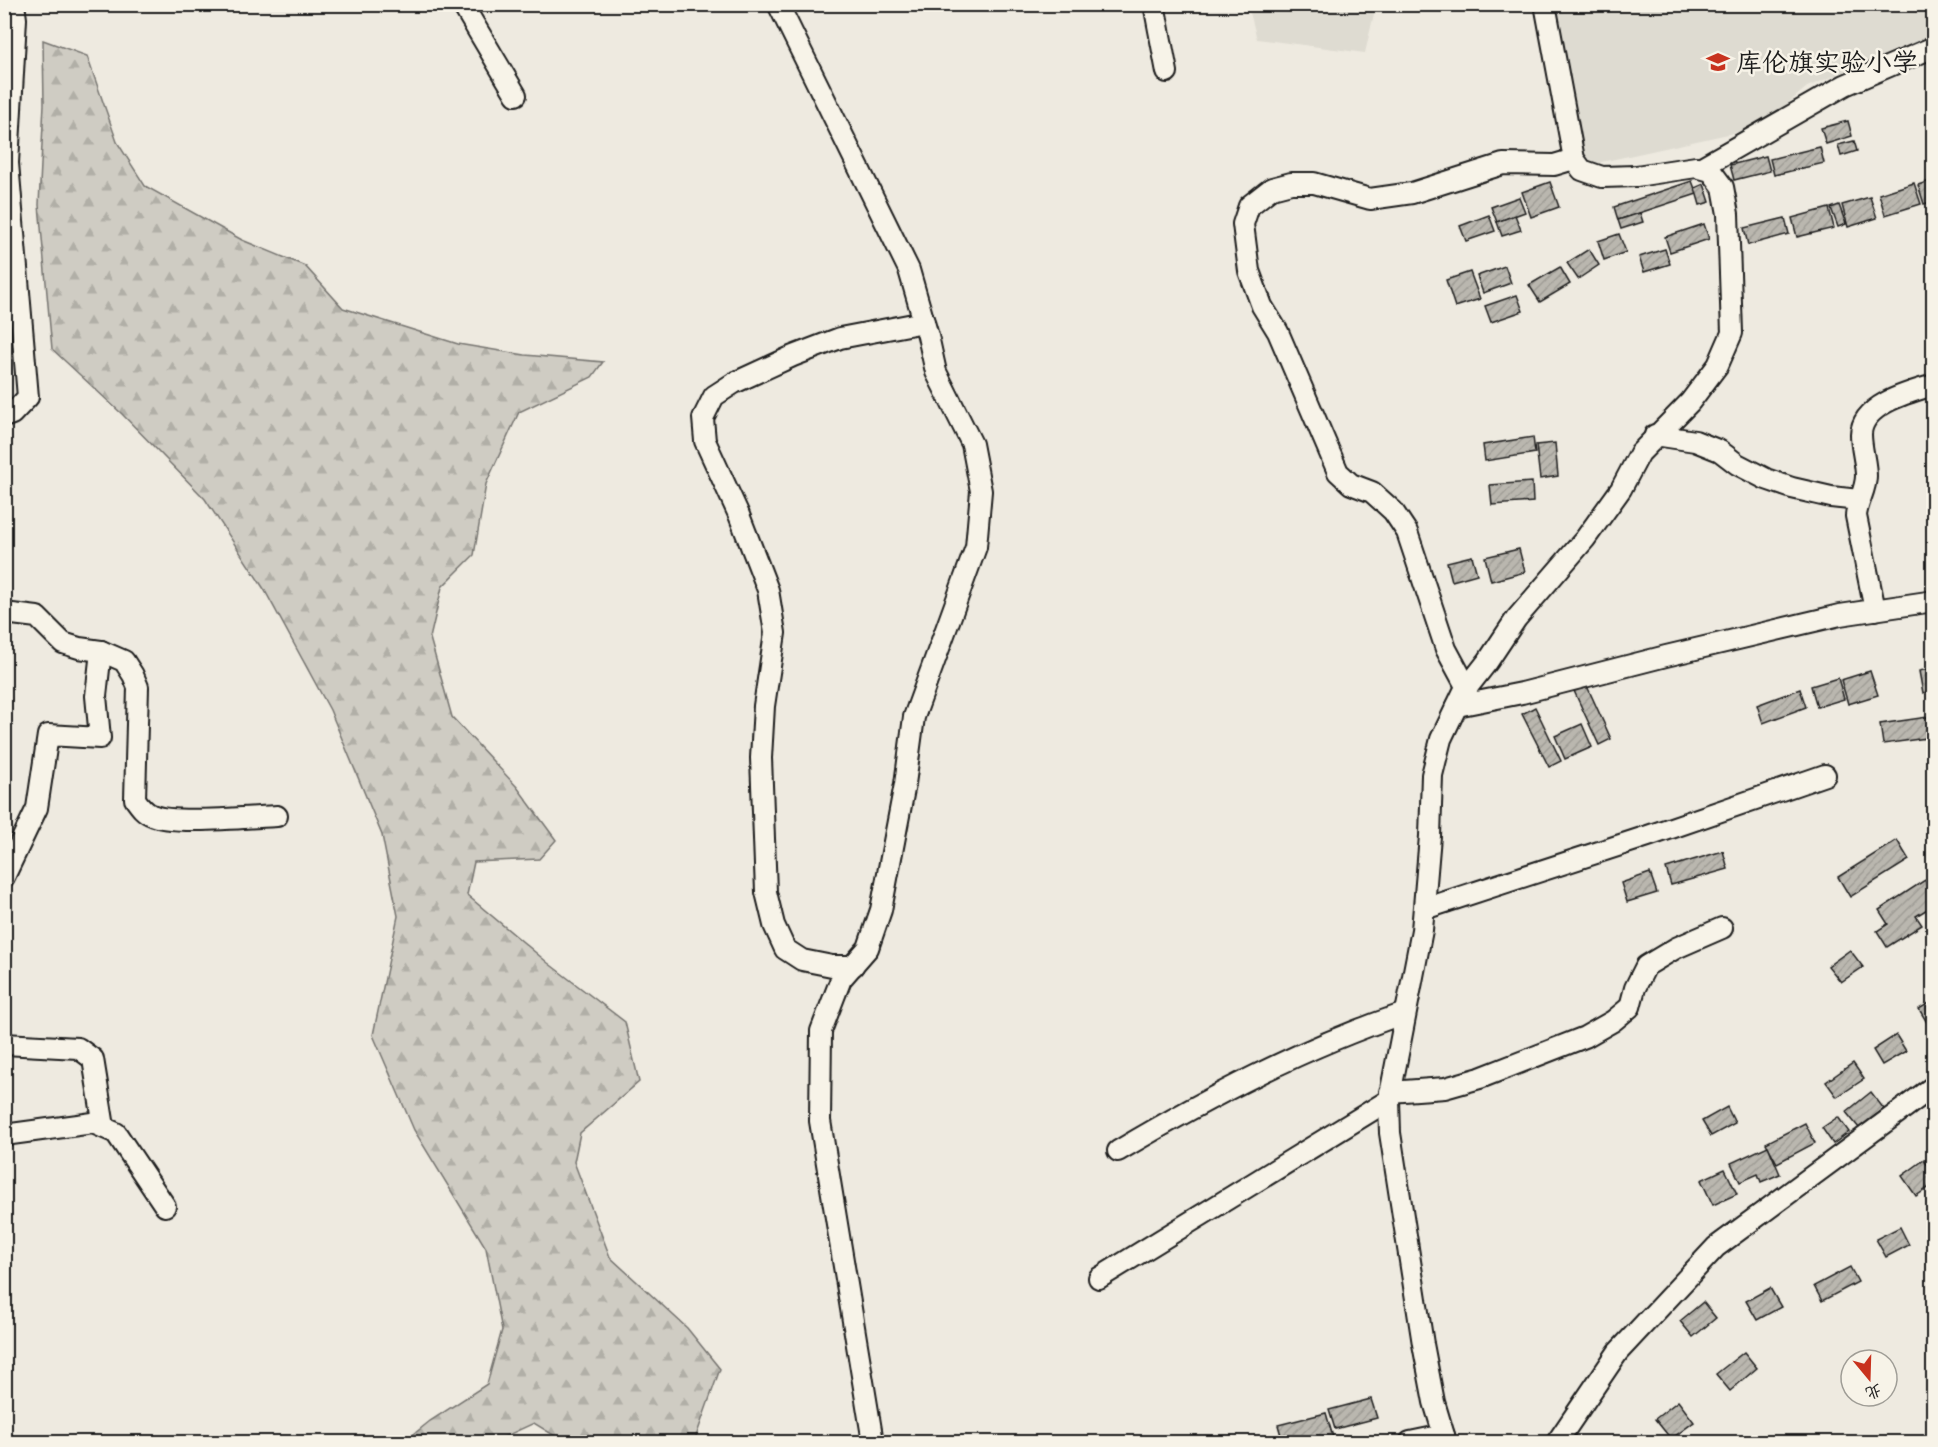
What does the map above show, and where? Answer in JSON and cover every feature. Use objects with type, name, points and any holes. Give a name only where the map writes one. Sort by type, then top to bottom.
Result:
[{"type":"street","points":[[4,417],[12,414],[28,397],[8,163],[16,19],[14,4]]},
{"type":"street","points":[[462,4],[516,95]]},
{"type":"street","points":[[778,4],[909,270],[936,372],[972,444],[981,491],[976,547],[914,717],[905,784],[881,910],[868,948],[841,979],[821,1031],[820,1121],[873,1443]]},
{"type":"street","points":[[1155,4],[1167,72]]},
{"type":"street","points":[[1410,1443],[1445,1439],[1434,1402],[1423,1344],[1390,1133],[1389,1096],[1422,930],[1430,836],[1431,776],[1441,739],[1467,688],[1516,619],[1586,539],[1620,489],[1640,453],[1655,435],[1690,402],[1718,365],[1732,333],[1728,214],[1723,187],[1711,171],[1696,167],[1636,176],[1602,177],[1582,170],[1574,159],[1545,4]]},
{"type":"street","points":[[1700,168],[1845,86],[1934,47]]},
{"type":"street","points":[[1467,688],[1446,649],[1407,532],[1393,511],[1372,492],[1351,484],[1338,472],[1278,332],[1262,306],[1249,271],[1243,224],[1249,206],[1272,188],[1291,183],[1314,183],[1370,199],[1412,193],[1503,164],[1554,165],[1574,159]]},
{"type":"street","points":[[853,966],[832,966],[802,960],[785,949],[774,925],[766,892],[761,758],[764,706],[775,633],[768,590],[739,515],[705,441],[703,418],[714,396],[734,383],[793,356],[840,338],[924,322]]},
{"type":"street","points":[[1875,610],[1856,516],[1859,500],[1866,486],[1861,431],[1869,415],[1884,403],[1906,393],[1934,385]]},
{"type":"street","points":[[1655,435],[1695,441],[1720,451],[1737,464],[1766,479],[1792,488],[1831,497],[1859,500]]},
{"type":"street","points":[[1457,706],[1522,693],[1840,615],[1934,601]]},
{"type":"street","points":[[4,613],[37,617],[63,643],[101,651],[124,661],[134,675],[138,687],[135,799],[140,807],[153,816],[175,820],[278,816]]},
{"type":"street","points":[[4,877],[37,807],[48,735],[100,738],[96,696],[101,651]]},
{"type":"street","points":[[1424,909],[1825,775]]},
{"type":"street","points":[[1099,1278],[1389,1096],[1445,1088],[1480,1078],[1585,1037],[1613,1021],[1630,1007],[1635,988],[1646,966],[1676,948],[1722,928]]},
{"type":"street","points":[[1118,1151],[1175,1117],[1258,1073],[1372,1024],[1405,1013]]},
{"type":"street","points":[[4,1044],[78,1048],[93,1059],[104,1127]]},
{"type":"street","points":[[1557,1443],[1618,1352],[1716,1247],[1934,1086]]},
{"type":"street","points":[[4,1135],[93,1123],[104,1127],[116,1133],[165,1206]]},
{"type":"shaded area","points":[[1248,4],[1376,5],[1365,53],[1257,39]]},
{"type":"shaded area","name":"库伦旗实验小学","points":[[1555,5],[1933,5],[1933,36],[1807,87],[1760,127],[1597,163],[1584,156]]},
{"type":"green space","points":[[43,40],[87,56],[117,142],[145,186],[242,240],[305,266],[343,308],[458,344],[525,355],[603,362],[592,377],[519,412],[486,484],[474,555],[442,587],[430,638],[452,717],[517,787],[556,840],[539,859],[474,862],[467,895],[548,963],[625,1022],[639,1082],[580,1133],[574,1162],[610,1257],[687,1328],[720,1369],[694,1442],[561,1442],[560,1439],[534,1423],[493,1442],[404,1442],[430,1421],[487,1384],[502,1330],[486,1248],[414,1130],[373,1035],[398,916],[382,835],[330,710],[264,589],[205,499],[122,414],[52,349],[39,205],[44,104]]},
{"type":"building","points":[[1848,121],[1852,136],[1826,144],[1821,128]]},
{"type":"building","points":[[1854,141],[1857,151],[1841,156],[1838,145]]},
{"type":"building","points":[[1820,147],[1824,163],[1774,175],[1770,159]]},
{"type":"building","points":[[1766,156],[1770,171],[1734,180],[1730,165]]},
{"type":"building","points":[[1692,181],[1697,194],[1618,220],[1614,207]]},
{"type":"building","points":[[1930,181],[1934,190],[1934,201],[1924,204],[1918,185]]},
{"type":"building","points":[[1550,182],[1559,207],[1531,217],[1522,192]]},
{"type":"building","points":[[1914,183],[1921,204],[1885,215],[1879,194]]},
{"type":"building","points":[[1704,184],[1710,202],[1700,205],[1695,188]]},
{"type":"building","points":[[1519,197],[1525,212],[1497,222],[1491,207]]},
{"type":"building","points":[[1870,197],[1877,218],[1848,227],[1842,205]]},
{"type":"building","points":[[1839,205],[1846,224],[1838,227],[1831,208]]},
{"type":"building","points":[[1829,208],[1834,228],[1797,237],[1792,218]]},
{"type":"building","points":[[1640,213],[1643,222],[1621,229],[1618,220]]},
{"type":"building","points":[[1489,215],[1495,231],[1466,241],[1460,226]]},
{"type":"building","points":[[1515,215],[1521,230],[1502,236],[1497,222]]},
{"type":"building","points":[[1785,218],[1789,234],[1748,245],[1744,228]]},
{"type":"building","points":[[1704,224],[1709,239],[1670,252],[1665,237]]},
{"type":"building","points":[[1619,234],[1626,252],[1604,260],[1598,241]]},
{"type":"building","points":[[1589,249],[1599,265],[1578,279],[1567,263]]},
{"type":"building","points":[[1665,249],[1670,264],[1644,272],[1639,257]]},
{"type":"building","points":[[1505,266],[1511,283],[1483,293],[1477,276]]},
{"type":"building","points":[[1560,267],[1570,284],[1540,302],[1529,285]]},
{"type":"building","points":[[1470,272],[1480,299],[1455,307],[1446,280]]},
{"type":"building","points":[[1517,295],[1523,311],[1491,322],[1485,306]]},
{"type":"building","points":[[1533,437],[1535,453],[1485,461],[1483,445]]},
{"type":"building","points":[[1555,443],[1558,476],[1540,479],[1536,445]]},
{"type":"building","points":[[1532,482],[1533,502],[1492,505],[1490,485]]},
{"type":"building","points":[[1519,549],[1525,572],[1491,581],[1485,557]]},
{"type":"building","points":[[1472,556],[1477,574],[1452,581],[1447,562]]},
{"type":"building","points":[[1934,668],[1934,690],[1923,693],[1919,671]]},
{"type":"building","points":[[1870,671],[1878,695],[1848,704],[1841,680]]},
{"type":"building","points":[[1838,678],[1844,699],[1817,707],[1811,686]]},
{"type":"building","points":[[1587,686],[1611,739],[1599,745],[1574,691]]},
{"type":"building","points":[[1800,689],[1806,707],[1763,723],[1757,705]]},
{"type":"building","points":[[1535,707],[1561,761],[1549,767],[1522,714]]},
{"type":"building","points":[[1934,716],[1934,737],[1883,744],[1880,724]]},
{"type":"building","points":[[1582,724],[1592,747],[1565,759],[1555,736]]},
{"type":"building","points":[[1897,840],[1909,860],[1850,897],[1838,877]]},
{"type":"building","points":[[1723,851],[1728,869],[1671,885],[1666,868]]},
{"type":"building","points":[[1650,873],[1657,893],[1627,902],[1621,883]]},
{"type":"building","points":[[1925,880],[1934,893],[1934,905],[1916,916],[1922,925],[1887,947],[1877,931],[1888,924],[1879,910]]},
{"type":"building","points":[[1850,950],[1863,967],[1841,982],[1828,966]]},
{"type":"building","points":[[1934,1000],[1934,1023],[1929,1026],[1919,1009]]},
{"type":"building","points":[[1896,1035],[1906,1051],[1882,1065],[1873,1050]]},
{"type":"building","points":[[1853,1063],[1864,1079],[1837,1097],[1826,1082]]},
{"type":"building","points":[[1871,1092],[1884,1109],[1859,1128],[1846,1112]]},
{"type":"building","points":[[1727,1107],[1735,1123],[1711,1136],[1702,1121]]},
{"type":"building","points":[[1838,1117],[1849,1132],[1833,1144],[1822,1128]]},
{"type":"building","points":[[1805,1123],[1815,1143],[1777,1163],[1766,1143]]},
{"type":"building","points":[[1768,1146],[1780,1174],[1761,1182],[1758,1174],[1740,1182],[1731,1163]]},
{"type":"building","points":[[1924,1160],[1934,1174],[1934,1184],[1916,1196],[1902,1176]]},
{"type":"building","points":[[1725,1169],[1737,1194],[1713,1205],[1701,1180]]},
{"type":"building","points":[[1900,1227],[1909,1245],[1886,1257],[1876,1239]]},
{"type":"building","points":[[1850,1267],[1858,1282],[1822,1301],[1814,1286]]},
{"type":"building","points":[[1770,1288],[1781,1307],[1757,1320],[1746,1301]]},
{"type":"building","points":[[1703,1302],[1716,1318],[1693,1337],[1680,1321]]},
{"type":"building","points":[[1744,1352],[1757,1368],[1730,1391],[1716,1374]]},
{"type":"building","points":[[1371,1399],[1377,1418],[1335,1429],[1329,1410]]},
{"type":"building","points":[[1678,1401],[1694,1422],[1671,1439],[1655,1419]]},
{"type":"building","points":[[1326,1413],[1333,1437],[1314,1442],[1302,1442],[1301,1438],[1283,1442],[1278,1425]]},
{"type":"place","name":"库伦旗实验小学","points":[[1718,62]]}]
